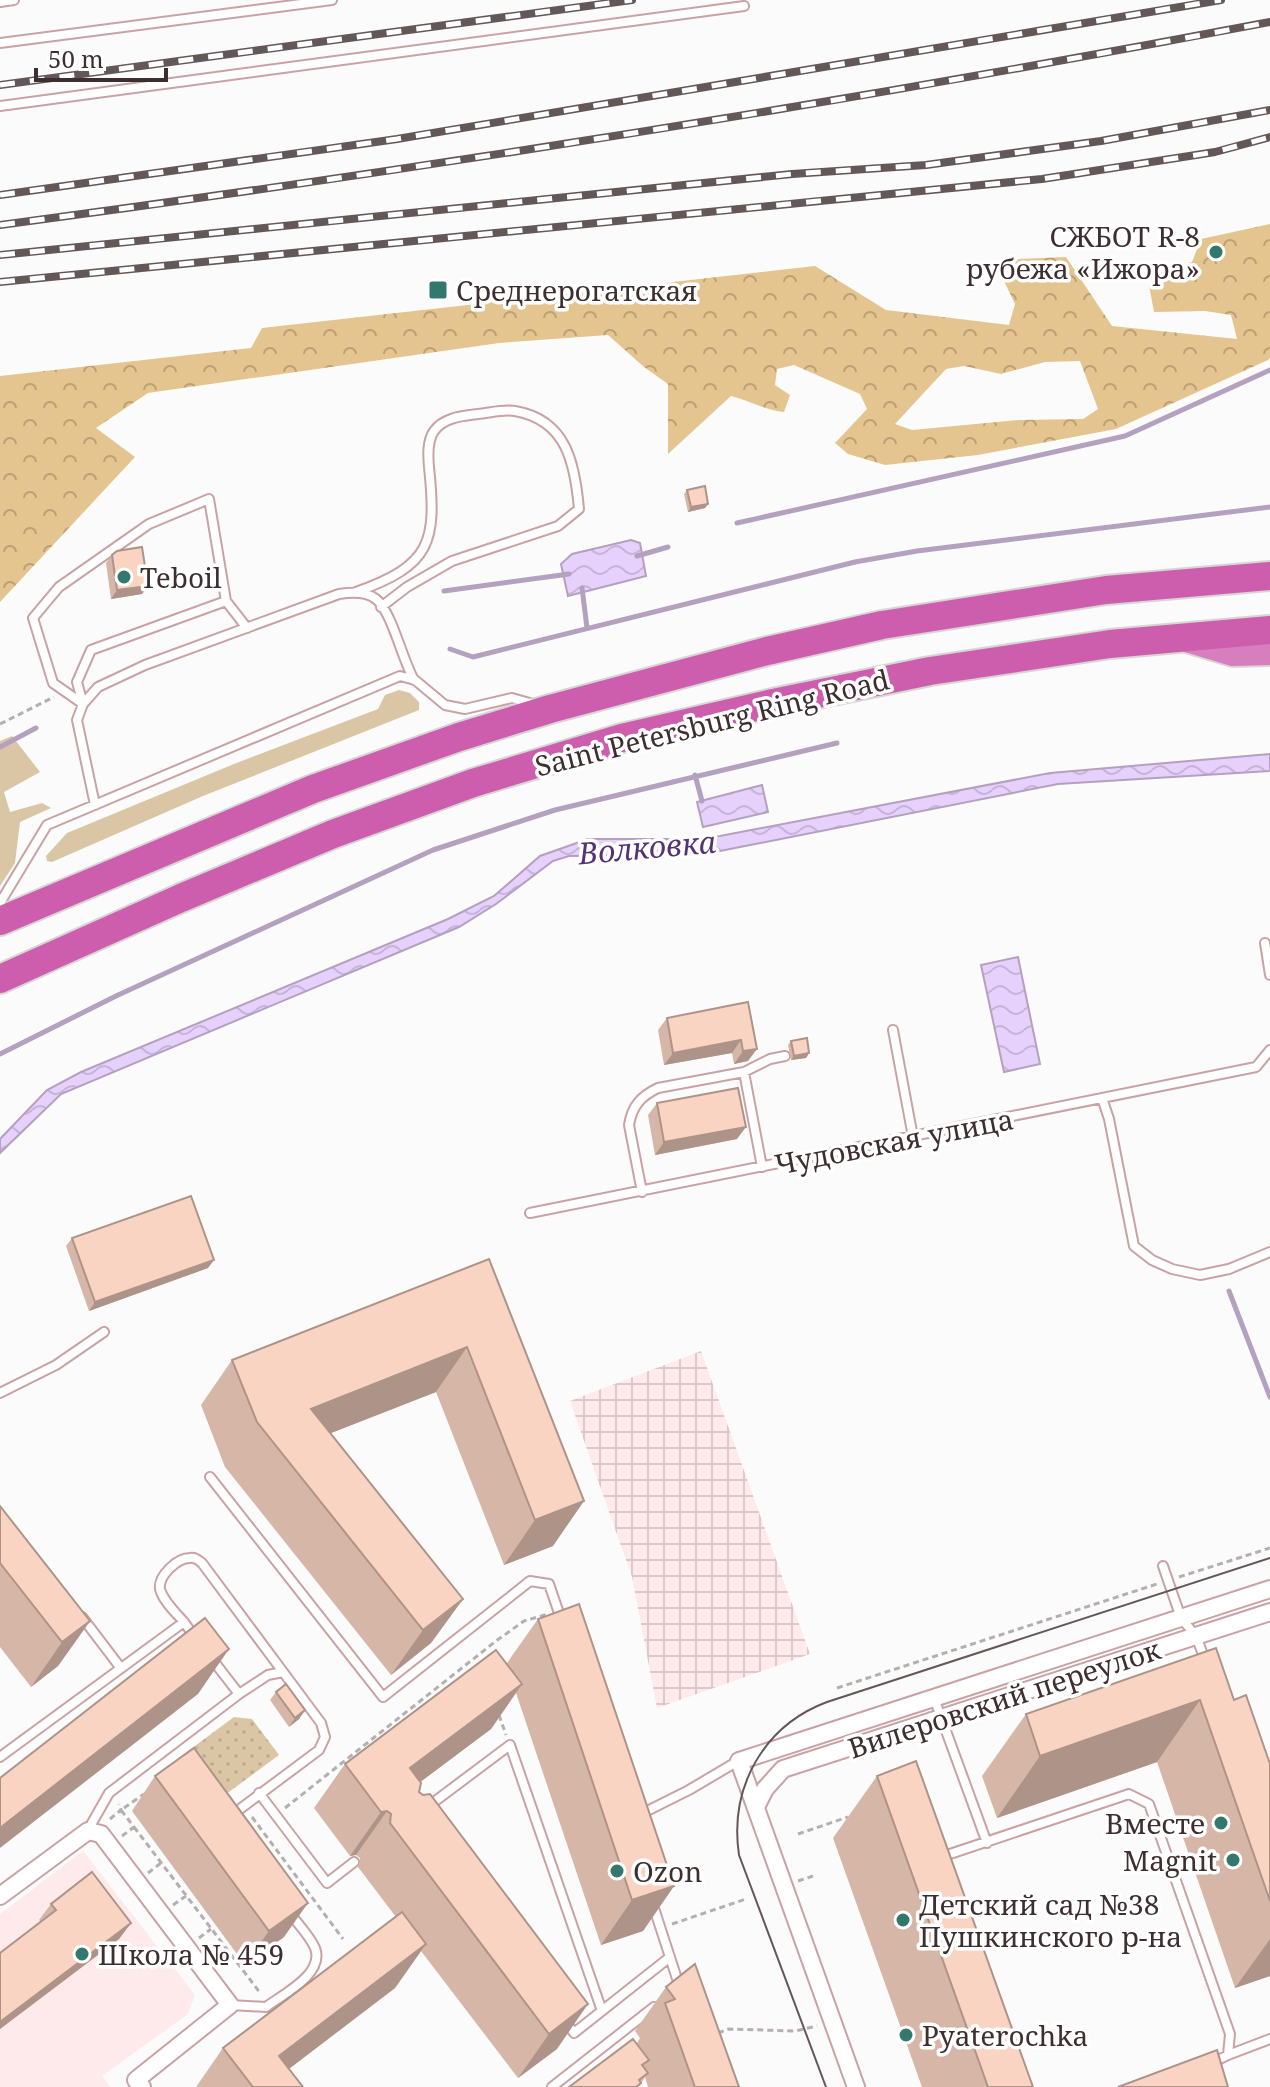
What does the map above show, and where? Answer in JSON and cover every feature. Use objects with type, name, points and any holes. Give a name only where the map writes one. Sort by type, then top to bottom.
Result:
[{"type":"highway","name":"Saint Petersburg Ring Road","points":[[0,921],[313,789],[459,737],[550,709],[767,651],[882,625],[1106,590],[1270,576]]},
{"type":"highway","name":"Saint Petersburg Ring Road","points":[[0,979],[333,834],[473,783],[622,738],[930,671],[1028,655],[1270,630]]},
{"type":"highway","points":[[1184,638],[1233,653],[1270,652]]},
{"type":"street","name":"Вилеровский переулок","points":[[739,1761],[1270,1589]]},
{"type":"street","name":"Вилеровский переулок","points":[[756,1807],[765,1789],[783,1769],[1270,1612]]},
{"type":"street","points":[[739,1761],[856,2087]]},
{"type":"street","points":[[0,1896],[88,1831],[101,1834],[230,2005],[136,2080],[142,2087]]},
{"type":"lane","points":[[0,2],[14,0]]},
{"type":"lane","points":[[232,0],[234,13]]},
{"type":"lane","points":[[0,43],[332,0]]},
{"type":"lane","points":[[0,106],[744,6]]},
{"type":"lane","points":[[95,805],[77,720],[83,704],[98,687],[145,665],[339,594],[356,592],[383,582],[406,568],[431,538],[433,503],[428,451],[433,432],[453,417],[513,410],[541,420],[562,439],[576,473],[579,509],[558,526],[452,561],[407,587],[381,607]]},
{"type":"lane","points":[[83,704],[53,683],[33,618],[59,587],[149,524],[209,499],[226,601],[247,628]]},
{"type":"lane","points":[[356,592],[375,598],[389,618],[404,663],[415,680],[445,705],[465,709],[512,698],[550,709]]},
{"type":"lane","points":[[83,704],[77,682],[91,650],[226,601]]},
{"type":"lane","points":[[0,903],[47,825],[400,676],[415,680]]},
{"type":"lane","points":[[1265,943],[1270,975]]},
{"type":"lane","points":[[893,1030],[913,1137]]},
{"type":"lane","name":"Чудовская улица","points":[[530,1213],[1256,1067],[1270,1050]]},
{"type":"lane","points":[[642,1192],[629,1125],[636,1103],[658,1088],[744,1072],[770,1059],[785,1056]]},
{"type":"lane","points":[[744,1072],[762,1167]]},
{"type":"lane","points":[[1102,1098],[1109,1119],[1134,1246],[1152,1260],[1172,1269],[1200,1275],[1229,1269],[1270,1252]]},
{"type":"lane","points":[[0,1393],[56,1365],[104,1332]]},
{"type":"lane","points":[[210,1477],[383,1697],[530,1581],[549,1584],[563,1627]]},
{"type":"lane","points":[[200,1644],[161,1593],[160,1585],[165,1573],[192,1557],[202,1563],[321,1723],[325,1737],[319,1750],[236,1812],[230,1832]]},
{"type":"lane","points":[[1163,1566],[1181,1618],[1196,1636],[1208,1671]]},
{"type":"lane","points":[[75,1608],[120,1667]]},
{"type":"lane","points":[[0,1757],[184,1622]]},
{"type":"lane","points":[[210,1656],[239,1694]]},
{"type":"lane","points":[[88,1831],[109,1793],[239,1694],[268,1675],[283,1672]]},
{"type":"lane","points":[[934,1698],[987,1843]]},
{"type":"lane","points":[[414,1817],[510,1745],[602,2011]]},
{"type":"lane","points":[[626,1822],[739,1761]]},
{"type":"lane","points":[[259,1793],[327,1883],[354,1862]]},
{"type":"lane","points":[[932,1860],[1129,1794],[1149,1804],[1230,2034],[1228,2055]]},
{"type":"lane","points":[[648,1888],[684,1999]]},
{"type":"lane","points":[[230,2005],[266,2007],[308,1976],[316,1964],[315,1949],[281,1902]]},
{"type":"lane","points":[[561,2014],[574,2033],[670,1957]]},
{"type":"lane","points":[[552,2087],[680,1987]]},
{"type":"lane","points":[[1199,2070],[1270,2039]]},
{"type":"lane","points":[[606,2045],[611,2059]]},
{"type":"path","points":[[0,724],[65,692]]},
{"type":"path","points":[[837,1688],[1270,1548]]},
{"type":"path","points":[[276,1815],[524,1621],[558,1612]]},
{"type":"path","points":[[479,1655],[483,1667]]},
{"type":"path","points":[[496,1705],[510,1745]]},
{"type":"path","points":[[121,1810],[153,1787]]},
{"type":"path","points":[[118,1799],[121,1810],[262,1996],[269,1995]]},
{"type":"path","points":[[798,1834],[853,1815]]},
{"type":"path","points":[[252,1817],[343,1939]]},
{"type":"path","points":[[110,1846],[134,1827]]},
{"type":"path","points":[[145,1875],[161,1863]]},
{"type":"path","points":[[794,1882],[813,1876]]},
{"type":"path","points":[[170,1908],[186,1896]]},
{"type":"path","points":[[668,1926],[746,1899]]},
{"type":"path","points":[[196,1941],[211,1929]]},
{"type":"path","points":[[209,1958],[224,1946]]},
{"type":"path","points":[[708,2036],[729,2029],[795,2031],[821,2025]]},
{"type":"shaded area","points":[[399,690],[410,693],[419,702],[419,710],[203,796],[52,862],[47,861],[46,856],[67,833],[378,709],[385,695]]},
{"type":"shaded area","points":[[12,736],[40,772],[4,792],[10,812],[42,803],[51,808],[20,822],[15,863],[0,886],[0,741]]},
{"type":"shaded area","points":[[701,1351],[810,1654],[657,1708],[632,1577],[570,1401]]},
{"type":"shaded area","points":[[234,1717],[252,1719],[279,1755],[214,1803],[180,1757]]},
{"type":"shaded area","name":"Школа № 459","points":[[83,1851],[195,1995],[188,2014],[102,2076],[110,2087],[0,2087],[0,1914]]},
{"type":"green space","points":[[1270,224],[1270,358],[1116,429],[978,455],[885,465],[848,454],[835,443],[867,409],[860,394],[794,365],[777,369],[775,385],[790,395],[784,412],[731,396],[668,454],[668,384],[608,335],[499,343],[148,393],[96,428],[135,457],[0,602],[0,376],[251,348],[262,328],[815,266],[886,310],[1009,325],[1015,304],[1004,281],[1018,259],[1066,257],[1112,326],[1237,339],[1231,315],[1205,311],[1154,312],[1149,285],[1162,271],[1192,262],[1201,239]],"holes":[[[1080,361],[1098,409],[1083,419],[1019,420],[912,430],[895,424],[946,369],[964,366],[1001,374],[1045,362]]]},
{"type":"water","points":[[631,540],[640,543],[646,576],[568,596],[561,564],[572,554]]},
{"type":"water","name":"Волковка","points":[[1270,754],[1270,771],[1058,784],[705,854],[569,856],[553,861],[496,904],[459,927],[61,1094],[0,1153],[0,1139],[47,1090],[81,1072],[448,919],[494,896],[540,856],[588,839],[720,836],[1050,773]]},
{"type":"water","points":[[762,785],[768,812],[703,827],[697,802]]},
{"type":"water","points":[[1018,957],[1040,1064],[1004,1072],[981,965]]},
{"type":"building","points":[[705,486],[708,504],[691,507],[687,490]]},
{"type":"building","name":"Teboil","points":[[142,547],[148,586],[117,590],[112,555],[117,551]]},
{"type":"building","points":[[748,1002],[757,1049],[743,1051],[741,1040],[673,1053],[667,1018]]},
{"type":"building","points":[[807,1038],[809,1053],[794,1056],[791,1041]]},
{"type":"building","points":[[738,1088],[746,1127],[664,1142],[657,1103]]},
{"type":"building","points":[[191,1196],[214,1260],[95,1302],[72,1238]]},
{"type":"building","points":[[489,1259],[584,1501],[535,1520],[467,1347],[311,1409],[463,1599],[423,1630],[257,1422],[232,1360]]},
{"type":"building","points":[[0,1506],[90,1621],[62,1642],[0,1563]]},
{"type":"building","points":[[579,1604],[674,1886],[632,1900],[538,1619]]},
{"type":"building","points":[[205,1618],[229,1649],[0,1828],[0,1778]]},
{"type":"building","points":[[1216,1648],[1234,1700],[1246,1695],[1270,1764],[1270,1901],[1200,1700],[1040,1756],[1026,1714]]},
{"type":"building","points":[[496,1650],[522,1684],[410,1768],[421,1783],[419,1792],[430,1794],[588,2004],[549,2034],[390,1823],[391,1814],[381,1812],[345,1764]]},
{"type":"building","points":[[286,1684],[305,1710],[295,1718],[276,1692]]},
{"type":"building","points":[[194,1748],[308,1903],[269,1931],[155,1776]]},
{"type":"building","points":[[916,1761],[1033,2087],[988,2087],[877,1776]]},
{"type":"building","points":[[92,1872],[131,1923],[0,2022],[0,1953],[56,1910],[51,1904]]},
{"type":"building","points":[[402,1912],[426,1944],[279,2056],[303,2087],[253,2087],[223,2048]]},
{"type":"building","points":[[695,1964],[739,2087],[695,2087],[665,2003],[675,1999],[666,1987]]},
{"type":"building","points":[[633,2039],[649,2060],[642,2065],[648,2073],[636,2087],[569,2087]]},
{"type":"building","points":[[1217,2050],[1228,2087],[1118,2087]]},
{"type":"waterway","points":[[737,523],[1125,436],[1270,370]]},
{"type":"waterway","points":[[450,649],[473,657],[855,562],[917,551],[1270,507]]},
{"type":"waterway","points":[[637,556],[668,547]]},
{"type":"waterway","points":[[444,591],[569,574]]},
{"type":"waterway","points":[[582,588],[587,628]]},
{"type":"waterway","points":[[0,747],[36,728]]},
{"type":"waterway","points":[[0,1054],[116,996],[433,850],[555,810],[837,743]]},
{"type":"waterway","points":[[695,775],[702,801]]},
{"type":"waterway","points":[[1229,1291],[1270,1397]]},
{"type":"tram line","points":[[826,2087],[739,1855],[737,1830],[740,1806],[755,1762],[768,1743],[804,1713],[827,1702],[1270,1558]]},
{"type":"railway","points":[[0,85],[632,0]]},
{"type":"railway","points":[[0,195],[397,139],[1221,0]]},
{"type":"railway","points":[[0,225],[319,181],[636,132],[954,80],[1270,22]]},
{"type":"railway","points":[[0,255],[792,174],[926,165],[1101,141],[1270,110]]},
{"type":"railway","points":[[0,282],[1042,179],[1215,152],[1270,137]]},
{"type":"place","name":"СЖБОТ R-8 рубежа «Ижора»","points":[[1216,252]]},
{"type":"place","name":"Среднерогатская","points":[[438,290]]},
{"type":"place","name":"Teboil","points":[[124,577]]},
{"type":"place","name":"Вместе","points":[[1221,1823]]},
{"type":"place","name":"Magnit","points":[[1233,1860]]},
{"type":"place","name":"Ozon","points":[[617,1871]]},
{"type":"place","name":"Детский сад №38 Пушкинского р-на","points":[[903,1920]]},
{"type":"place","name":"Школа № 459","points":[[82,1954]]},
{"type":"place","name":"Pyaterochka","points":[[906,2035]]}]
